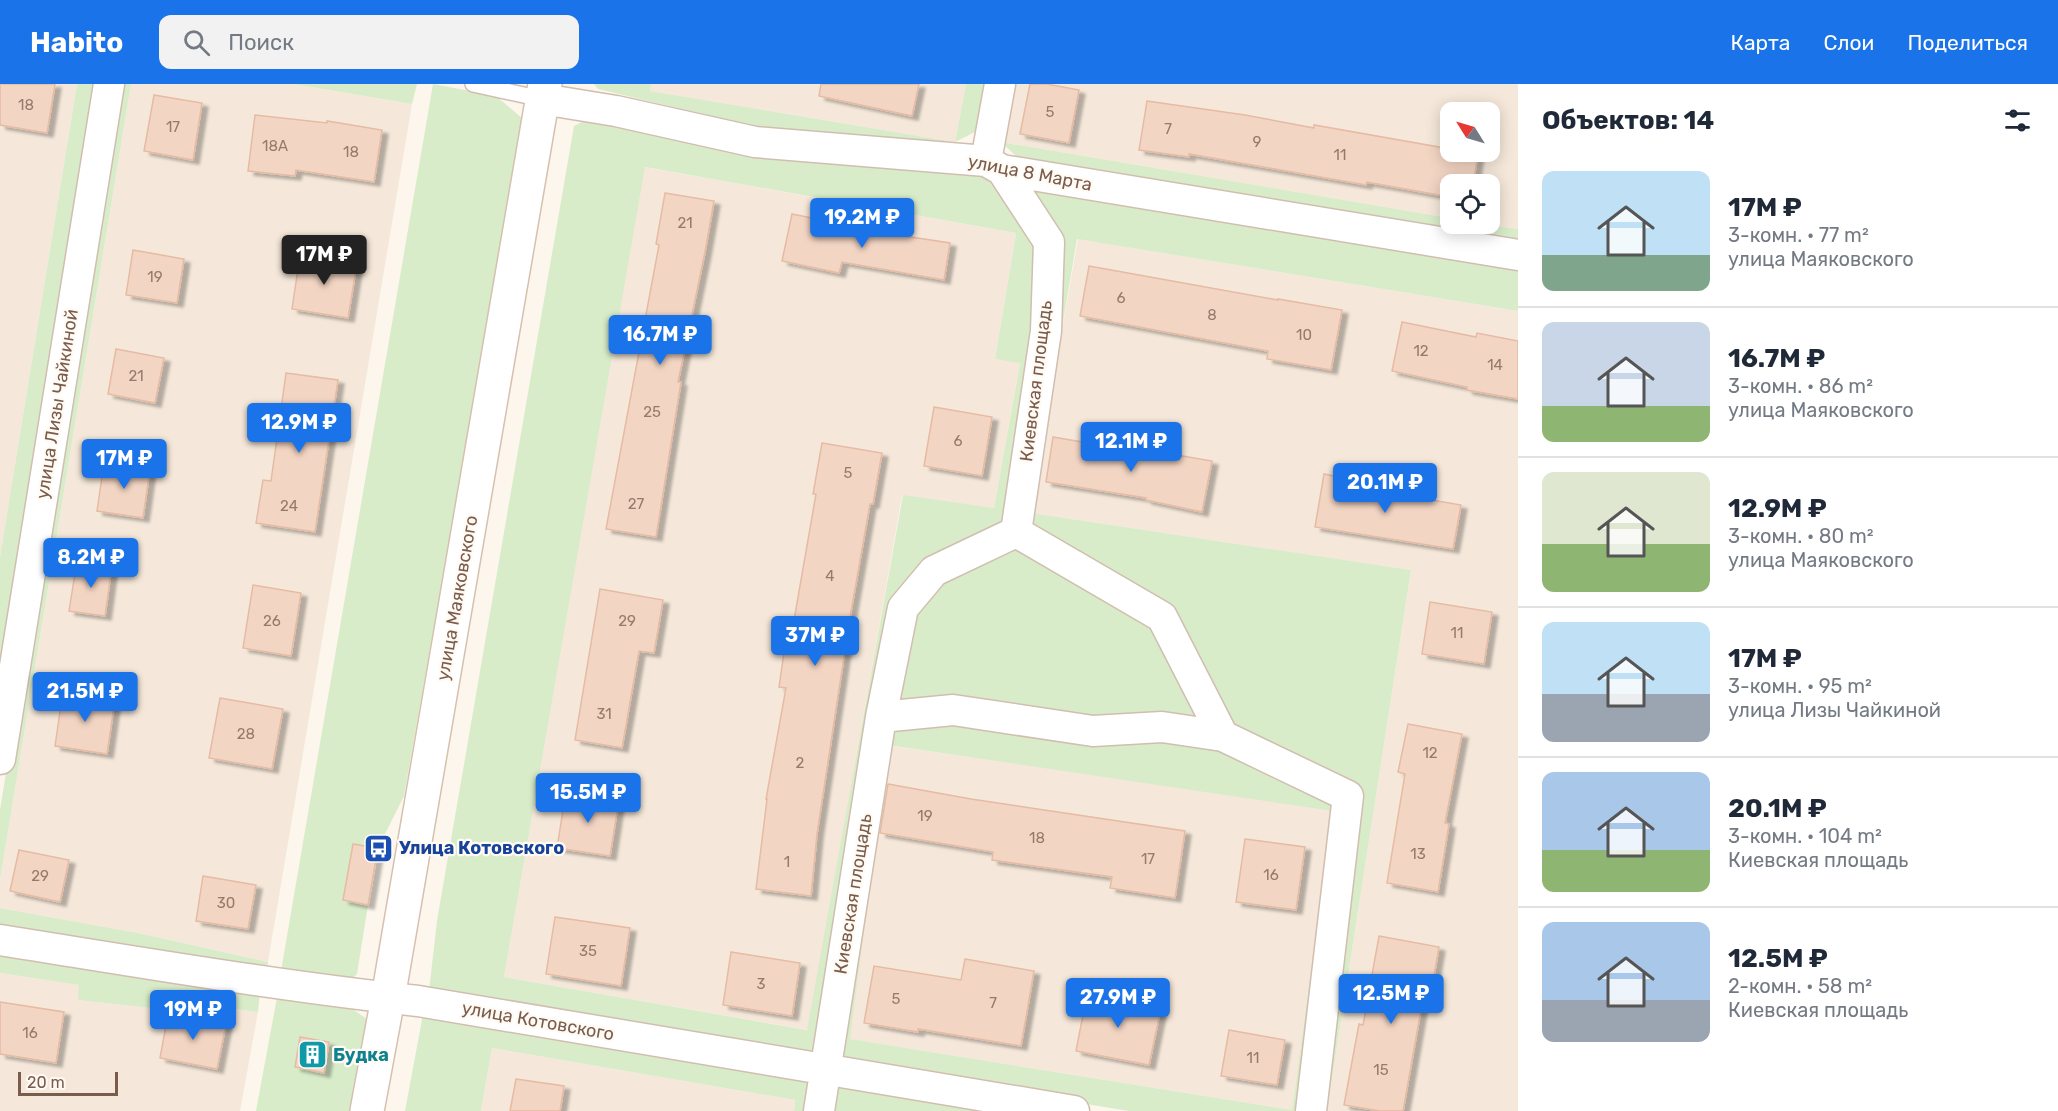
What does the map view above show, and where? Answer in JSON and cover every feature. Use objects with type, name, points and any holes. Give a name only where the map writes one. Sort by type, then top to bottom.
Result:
[{"type":"main road","name":"улица Маяковского","points":[[367,1111],[543,91]]},
{"type":"street","name":"улица Лизы Чайкиной","points":[[0,759],[109,84]]},
{"type":"street","points":[[994,166],[1000,84]]},
{"type":"street","name":"улица 8 Марта","points":[[543,91],[616,111],[755,142],[994,166],[1518,255]]},
{"type":"street","name":"Киевская площадь","points":[[819,1111],[881,717],[903,608],[934,571],[1016,532],[1046,332],[1049,242],[994,166]]},
{"type":"street","points":[[1016,532],[1162,617],[1223,736]]},
{"type":"street","points":[[881,717],[953,710],[1093,731],[1162,728],[1223,736],[1348,796],[1311,1111]]},
{"type":"street","name":"улица Котовского","points":[[0,940],[273,984],[430,1003],[1074,1111]]},
{"type":"lane","points":[[473,84],[543,91]]},
{"type":"shaded area","points":[[0,84],[77,84],[0,557]]},
{"type":"shaded area","points":[[131,84],[293,84],[412,104],[268,962],[138,933],[0,908],[0,880]]},
{"type":"shaded area","points":[[651,84],[966,84],[955,142],[650,91]]},
{"type":"shaded area","points":[[1011,84],[1518,84],[1518,229],[1500,226],[1500,174],[1440,174],[1440,216],[1001,142]]},
{"type":"shaded area","points":[[644,167],[1016,233],[995,359],[1020,362],[994,508],[902,496],[808,1030],[504,977]]},
{"type":"shaded area","points":[[1078,239],[1518,311],[1518,1111],[1327,1111],[1411,570],[1030,513]]},
{"type":"shaded area","points":[[887,745],[1333,810],[1292,1110],[849,1039]]},
{"type":"shaded area","points":[[0,973],[80,985],[79,1000],[150,1008],[153,998],[258,1012],[240,1111],[0,1111]]},
{"type":"shaded area","points":[[492,1048],[795,1100],[794,1111],[481,1111]]},
{"type":"green space","points":[[77,84],[99,84],[0,707],[0,557]]},
{"type":"green space","points":[[117,84],[131,84],[0,880],[0,810]]},
{"type":"green space","points":[[293,84],[417,84],[412,104]]},
{"type":"green space","points":[[433,84],[496,96],[523,119],[404,796],[378,848],[353,844],[343,900],[368,905],[357,974],[345,986],[280,977]]},
{"type":"green space","points":[[594,84],[651,84],[650,91],[955,142],[762,128],[598,89]]},
{"type":"green space","points":[[966,84],[987,84],[979,130],[955,142]]},
{"type":"green space","points":[[590,118],[982,173],[996,181],[1040,242],[1039,332],[1010,525],[897,604],[821,1058],[429,991],[437,921],[574,126]],"holes":[[[645,167],[1016,233],[995,359],[1020,363],[994,508],[903,495],[807,1030],[504,977]]]},
{"type":"green space","points":[[1001,142],[1440,216],[1440,229],[1019,159]]},
{"type":"green space","points":[[1016,180],[1518,265],[1518,311],[1077,239],[1031,513],[1411,570],[1327,1111],[1320,1111],[1357,791],[1227,729],[1168,613],[1023,527],[1058,244]]},
{"type":"green space","points":[[1500,226],[1518,229],[1518,242],[1470,234],[1500,234]]},
{"type":"green space","points":[[1015,540],[1154,621],[1211,726],[892,706],[911,611],[939,577]]},
{"type":"green space","points":[[950,717],[1220,743],[1340,800],[1305,1111],[1129,1111],[835,1063],[886,721]],"holes":[[[888,745],[1333,811],[1292,1110],[850,1039]]]},
{"type":"green space","points":[[0,908],[138,933],[268,962],[267,973],[0,927]]},
{"type":"green space","points":[[0,952],[260,991],[258,1012],[153,998],[150,1008],[78,1000],[79,985],[0,973]]},
{"type":"green space","points":[[278,992],[342,1002],[367,1019],[349,1111],[256,1111]]},
{"type":"green space","points":[[424,1009],[812,1078],[810,1111],[794,1111],[795,1100],[492,1048],[481,1111],[405,1111]]},
{"type":"green space","points":[[834,1081],[1023,1111],[825,1111]]},
{"type":"building","points":[[0,84],[55,84],[47,133],[0,125]]},
{"type":"building","points":[[821,84],[919,84],[912,116],[819,96]]},
{"type":"building","points":[[1030,84],[1047,84],[1079,90],[1069,143],[1020,134]]},
{"type":"building","points":[[154,95],[202,103],[193,160],[144,151]]},
{"type":"building","points":[[1147,101],[1245,115],[1314,128],[1314,125],[1440,147],[1440,162],[1477,162],[1475,174],[1440,174],[1440,195],[1367,182],[1366,185],[1189,154],[1189,157],[1139,150]]},
{"type":"building","points":[[255,115],[327,123],[327,121],[382,130],[374,182],[296,170],[295,176],[248,171]]},
{"type":"building","points":[[665,193],[714,201],[678,382],[681,382],[656,537],[606,529],[659,245],[656,244]]},
{"type":"building","points":[[792,214],[950,243],[944,280],[842,262],[839,273],[782,261]]},
{"type":"building","points":[[133,250],[184,259],[177,303],[126,295]]},
{"type":"building","points":[[300,255],[357,263],[348,318],[292,309]]},
{"type":"building","points":[[1089,266],[1342,310],[1331,370],[1267,359],[1268,351],[1080,316]]},
{"type":"building","points":[[1402,322],[1476,337],[1477,333],[1518,341],[1518,399],[1467,390],[1467,387],[1392,371]]},
{"type":"building","points":[[116,349],[164,358],[155,403],[108,394]]},
{"type":"building","points":[[286,373],[338,380],[315,532],[256,523],[263,480],[271,481]]},
{"type":"building","points":[[934,407],[992,417],[982,476],[924,466]]},
{"type":"building","points":[[1053,437],[1153,454],[1153,451],[1212,461],[1202,512],[1146,500],[1146,498],[1046,482]]},
{"type":"building","points":[[822,443],[882,453],[873,504],[870,504],[850,617],[817,834],[811,896],[756,889],[766,799],[786,688],[779,687],[788,625],[793,626],[816,494],[813,494]]},
{"type":"building","points":[[104,463],[150,469],[143,518],[97,511]]},
{"type":"building","points":[[1324,474],[1376,484],[1375,490],[1461,505],[1453,549],[1315,527]]},
{"type":"building","points":[[77,561],[112,566],[105,616],[69,611]]},
{"type":"building","points":[[253,585],[301,593],[291,656],[243,648]]},
{"type":"building","points":[[600,589],[663,600],[654,653],[639,651],[622,748],[575,740]]},
{"type":"building","points":[[1430,602],[1492,612],[1484,664],[1422,654]]},
{"type":"building","points":[[63,691],[115,699],[107,754],[55,746]]},
{"type":"building","points":[[220,698],[283,709],[272,769],[209,758]]},
{"type":"building","points":[[1408,724],[1462,734],[1445,823],[1449,824],[1438,892],[1387,883],[1405,774],[1398,772]]},
{"type":"building","points":[[888,784],[971,799],[1185,831],[1175,898],[1110,888],[1112,877],[992,860],[993,852],[880,833]]},
{"type":"building","points":[[566,791],[619,799],[610,856],[557,848]]},
{"type":"building","points":[[1245,839],[1305,847],[1296,910],[1236,902]]},
{"type":"building","points":[[353,844],[378,848],[368,905],[343,900]]},
{"type":"building","points":[[19,850],[69,860],[60,902],[10,891]]},
{"type":"building","points":[[203,876],[256,885],[248,929],[196,921]]},
{"type":"building","points":[[555,917],[630,928],[621,986],[546,974]]},
{"type":"building","points":[[1379,936],[1439,947],[1429,1005],[1422,1004],[1403,1111],[1380,1111],[1344,1105],[1359,1024],[1363,1025]]},
{"type":"building","points":[[731,952],[800,963],[792,1016],[723,1005]]},
{"type":"building","points":[[965,959],[1034,971],[1021,1046],[918,1029],[918,1032],[864,1023],[874,966],[961,980]]},
{"type":"building","points":[[1087,994],[1161,1008],[1149,1065],[1076,1051]]},
{"type":"building","points":[[0,1002],[64,1012],[56,1063],[0,1054]]},
{"type":"building","points":[[168,1014],[226,1024],[217,1069],[160,1058]]},
{"type":"building","points":[[1229,1030],[1285,1040],[1277,1085],[1221,1076]]},
{"type":"building","name":"Будка","points":[[300,1037],[329,1042],[324,1073],[295,1067]]},
{"type":"building","points":[[516,1079],[564,1086],[560,1111],[510,1111]]},
{"type":"place","name":"Улица Котовского","points":[[378,848]]},
{"type":"place","name":"Будка","points":[[312,1055]]}]
